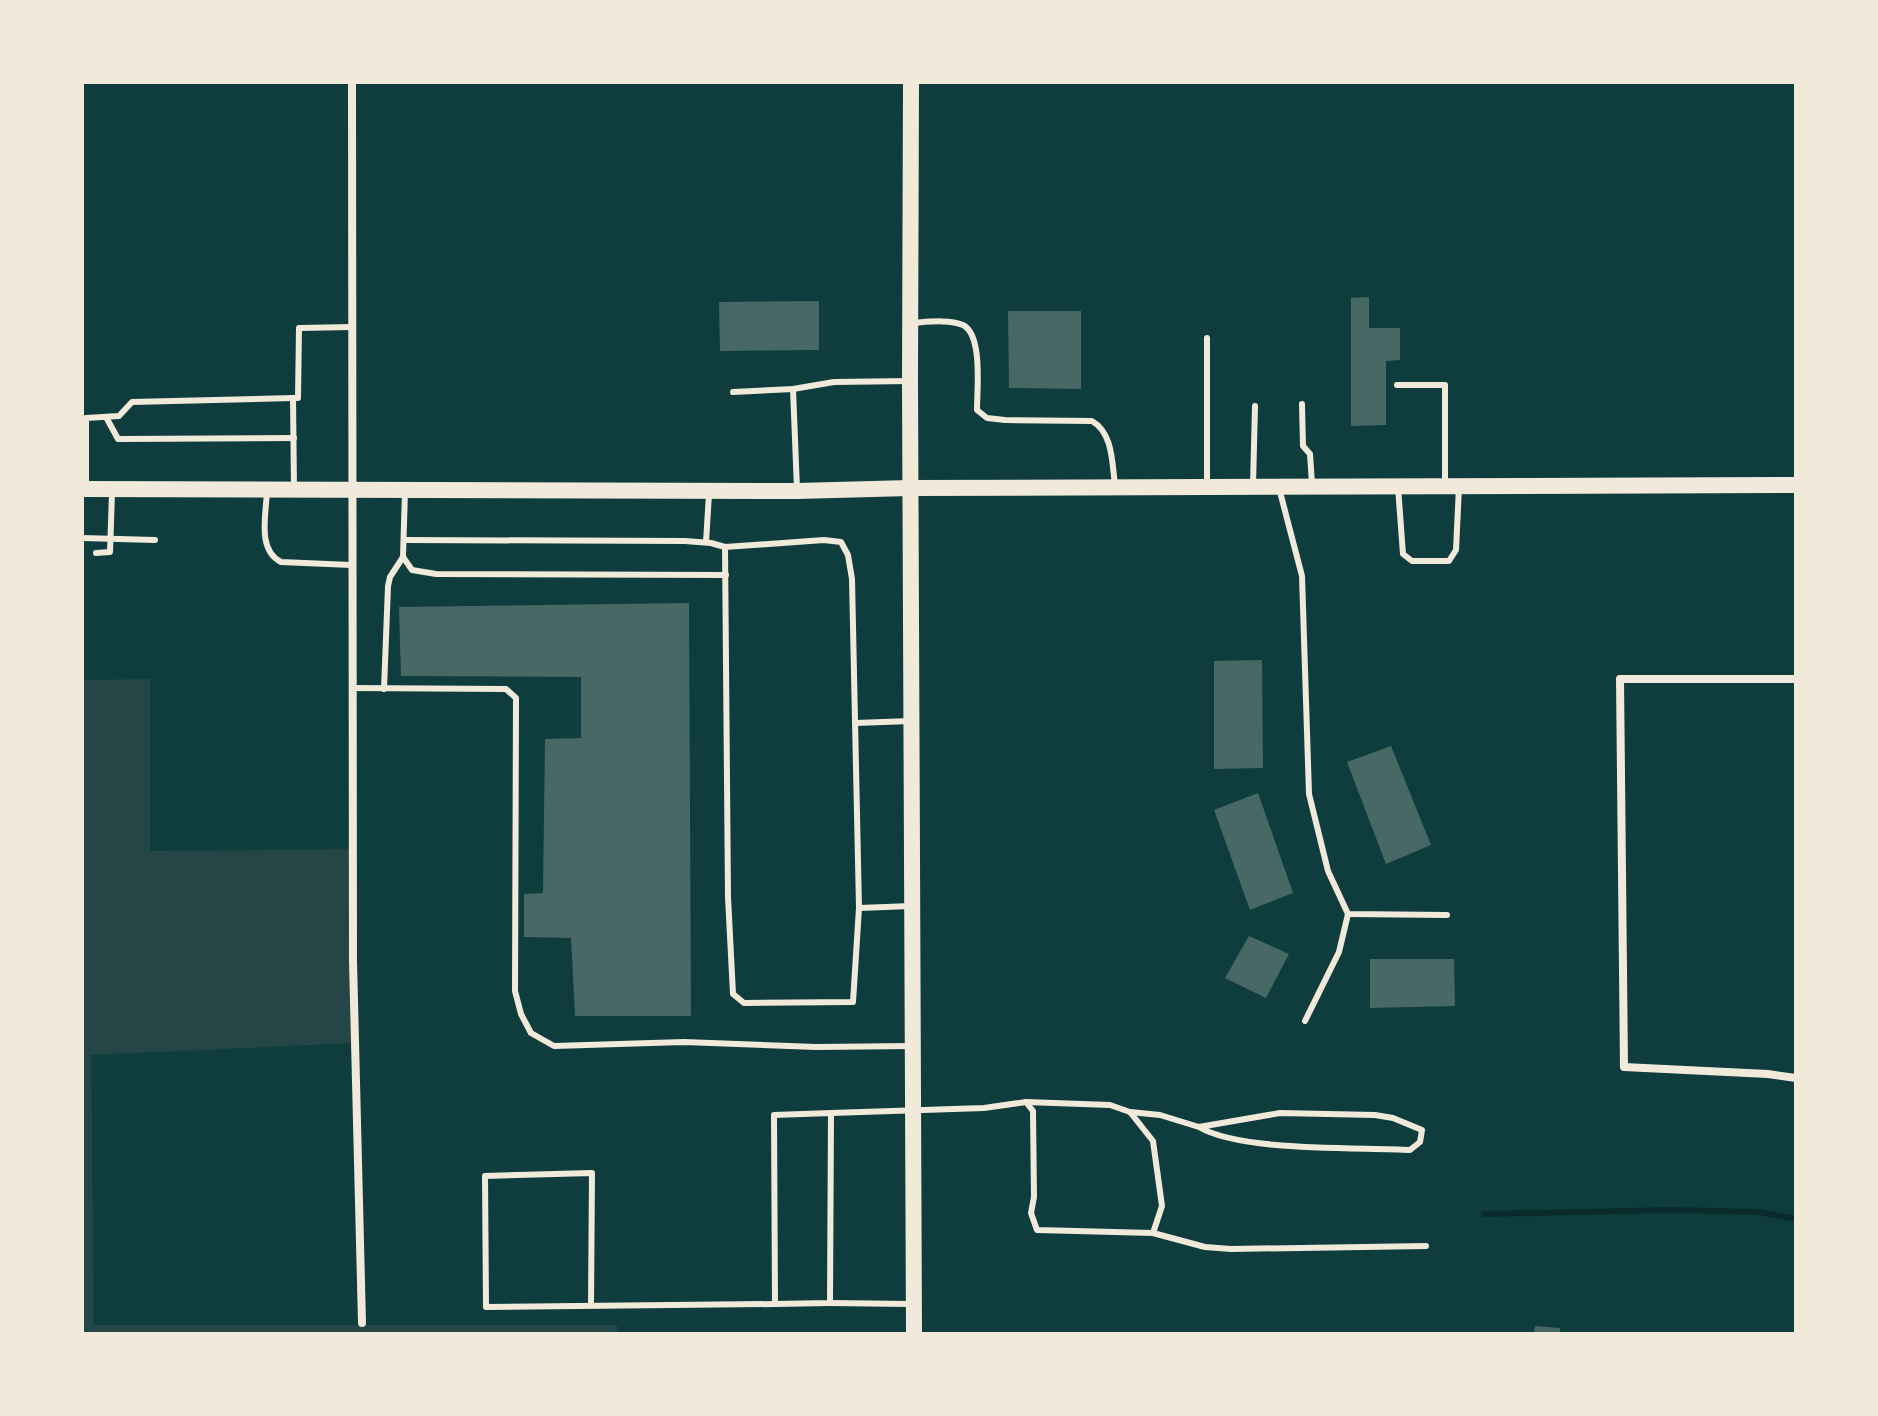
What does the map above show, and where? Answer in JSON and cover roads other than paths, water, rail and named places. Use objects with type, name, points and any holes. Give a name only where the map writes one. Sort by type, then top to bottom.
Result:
[{"type":"main road","points":[[911,82],[914,1334]]},
{"type":"main road","points":[[84,489],[797,491],[1796,485]]},
{"type":"street","points":[[352,82],[353,961],[362,1323]]},
{"type":"street","points":[[1796,679],[1620,679],[1624,1067],[1796,1078]]},
{"type":"lane","points":[[910,323],[947,322],[963,325],[969,331],[975,339],[977,358],[977,410],[987,418],[1092,421],[1101,426],[1109,441],[1115,488]]},
{"type":"lane","points":[[84,489],[86,418],[119,416],[132,402],[298,398],[299,328],[352,327]]},
{"type":"lane","points":[[1207,338],[1207,488]]},
{"type":"lane","points":[[733,392],[793,389],[834,382],[910,381]]},
{"type":"lane","points":[[1397,385],[1445,385],[1456,550],[1449,561],[1412,561],[1403,554],[1398,487]]},
{"type":"lane","points":[[793,389],[797,491]]},
{"type":"lane","points":[[293,398],[294,489]]},
{"type":"lane","points":[[1302,404],[1303,446],[1310,454],[1313,488]]},
{"type":"lane","points":[[1253,488],[1255,406]]},
{"type":"lane","points":[[106,417],[118,439],[294,438]]},
{"type":"lane","points":[[1279,488],[1302,576],[1309,794],[1328,871],[1348,914],[1339,952],[1305,1021]]},
{"type":"lane","points":[[96,553],[110,552],[112,489]]},
{"type":"lane","points":[[267,489],[266,539],[267,550],[273,558],[281,562],[351,565]]},
{"type":"lane","points":[[384,689],[388,586],[403,557],[405,489]]},
{"type":"lane","points":[[706,542],[710,491]]},
{"type":"lane","points":[[82,538],[155,540]]},
{"type":"lane","points":[[404,540],[706,542],[725,547],[824,540],[841,542],[852,571],[859,908],[853,1002],[744,1003],[733,994],[728,897],[725,547]]},
{"type":"lane","points":[[403,557],[412,570],[436,574],[726,575]]},
{"type":"lane","points":[[352,688],[506,689],[516,698],[515,991],[521,1014],[531,1033],[554,1046],[684,1042],[816,1047],[912,1046]]},
{"type":"lane","points":[[855,723],[911,721]]},
{"type":"lane","points":[[859,908],[911,906]]},
{"type":"lane","points":[[1348,914],[1447,915]]},
{"type":"lane","points":[[1026,1102],[1033,1111],[1034,1197],[1031,1213],[1037,1230],[1153,1233],[1205,1247],[1231,1249],[1426,1246]]},
{"type":"lane","points":[[775,1304],[774,1115],[912,1112],[1026,1102],[1110,1105],[1130,1112],[1160,1115],[1211,1133],[1257,1142],[1410,1150],[1420,1142],[1422,1130],[1393,1118],[1375,1115],[1280,1113],[1199,1127]]},
{"type":"lane","points":[[1130,1112],[1153,1141],[1162,1206],[1153,1233]]},
{"type":"lane","points":[[830,1303],[831,1113]]},
{"type":"lane","points":[[591,1306],[592,1173],[485,1176],[486,1307],[914,1304]]},
{"type":"waterway","points":[[1484,1214],[1672,1210],[1758,1212],[1796,1219]]}]
